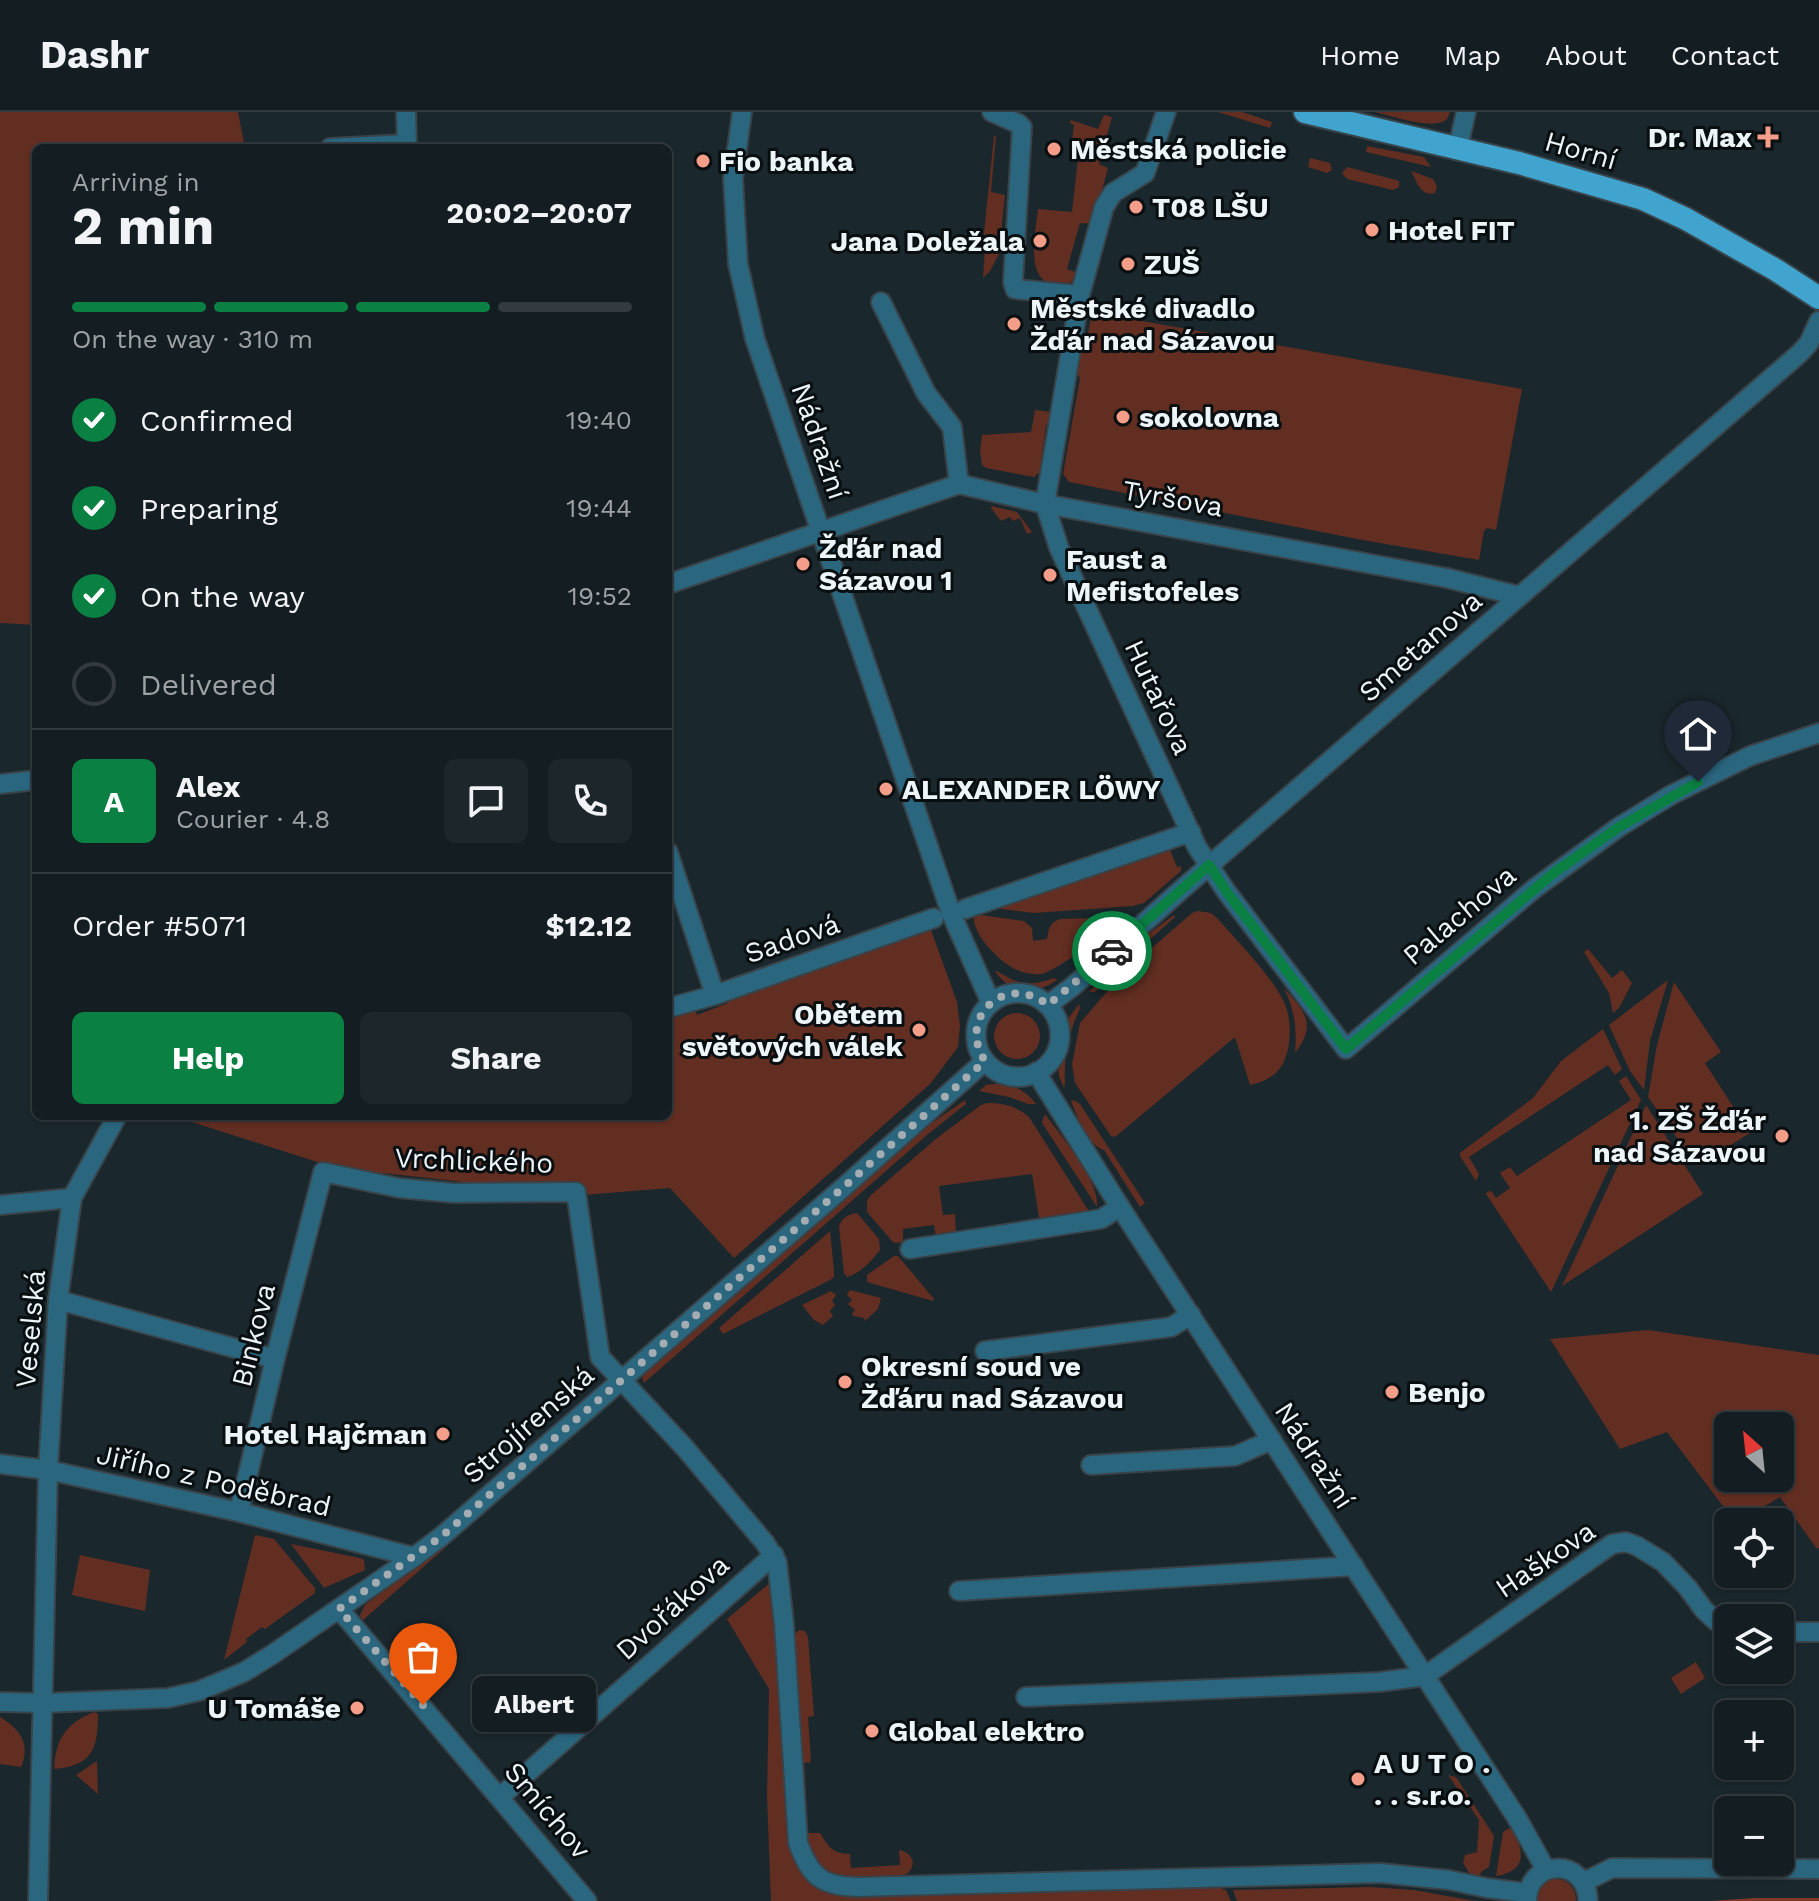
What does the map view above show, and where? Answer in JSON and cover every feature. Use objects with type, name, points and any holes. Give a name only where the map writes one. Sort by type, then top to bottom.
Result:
[{"type":"main road","name":"Horní","points":[[1305,112],[1553,172],[1643,199],[1686,219],[1819,298]]},
{"type":"street","points":[[406,112],[407,144]]},
{"type":"street","name":"Nádražní","points":[[742,112],[733,179],[738,264],[755,339],[951,913],[991,1003]]},
{"type":"street","points":[[993,112],[1022,127],[1015,289],[1080,295]]},
{"type":"street","points":[[1045,504],[1080,295],[1104,207],[1113,193],[1145,173],[1166,112]]},
{"type":"street","points":[[1458,148],[1466,112]]},
{"type":"street","points":[[672,583],[959,484],[952,427],[926,393],[881,302]]},
{"type":"street","name":"Smetanova","points":[[1048,1005],[1800,353],[1809,343],[1819,321]]},
{"type":"street","name":"Tyršova","points":[[959,484],[1045,504],[1447,578],[1519,596]]},
{"type":"street","name":"Hutařova","points":[[1045,504],[1059,548],[1197,847],[1209,865]]},
{"type":"street","name":"Palachova","points":[[1209,865],[1346,1049],[1535,888],[1619,827],[1671,795],[1750,756],[1819,733]]},
{"type":"street","points":[[0,784],[30,781]]},
{"type":"street","points":[[965,909],[1191,832]]},
{"type":"street","points":[[672,864],[715,995]]},
{"type":"street","name":"Sadová","points":[[672,1007],[715,995],[934,918]]},
{"type":"street","points":[[1024,993],[1048,1005],[1056,1018],[1060,1034],[1049,1063],[1036,1072],[1021,1076],[1005,1074],[985,1061],[979,1050],[976,1031],[980,1018],[991,1003],[1007,994],[1024,993]]},
{"type":"street","name":"Strojírenská","points":[[0,1702],[168,1698],[199,1691],[244,1672],[442,1536],[985,1061]]},
{"type":"street","name":"Nádražní","points":[[1036,1072],[1120,1207],[1517,1818],[1546,1870]]},
{"type":"street","name":"Veselská","points":[[43,1703],[48,1470],[58,1300],[72,1198],[115,1120]]},
{"type":"street","name":"Vrchlického","points":[[323,1172],[399,1188],[454,1193],[576,1192],[600,1357],[622,1380]]},
{"type":"street","name":"Binkova","points":[[239,1512],[323,1172]]},
{"type":"street","points":[[0,1205],[72,1198]]},
{"type":"street","points":[[910,1249],[1101,1219],[1120,1207]]},
{"type":"street","points":[[58,1300],[275,1359]]},
{"type":"street","points":[[985,1351],[1171,1327],[1191,1315]]},
{"type":"street","points":[[622,1380],[685,1448],[774,1555],[780,1570],[798,1843],[807,1867],[824,1881],[842,1887],[858,1887],[1380,1873],[1449,1880],[1527,1897],[1533,1879],[1553,1868],[1567,1869],[1579,1876],[1587,1888],[1588,1901]]},
{"type":"street","points":[[1091,1465],[1235,1456],[1272,1440]]},
{"type":"street","name":"Jiřího z Poděbrad","points":[[0,1464],[48,1470],[239,1512],[414,1557]]},
{"type":"street","name":"Haškova","points":[[1425,1676],[1612,1544],[1626,1542],[1663,1562],[1714,1619]]},
{"type":"street","name":"Dvořákova","points":[[500,1797],[774,1555]]},
{"type":"street","points":[[959,1591],[1354,1566]]},
{"type":"street","name":"Smíchov","points":[[339,1609],[587,1901]]},
{"type":"street","points":[[1794,1632],[1819,1632]]},
{"type":"street","points":[[1026,1697],[1379,1682],[1425,1676]]},
{"type":"street","points":[[38,1901],[43,1703]]},
{"type":"street","points":[[1584,1882],[1612,1868],[1819,1869]]},
{"type":"shaded area","points":[[0,112],[238,112],[244,144],[32,144],[32,625],[0,623]]},
{"type":"shaded area","points":[[1218,112],[1242,112],[1272,122],[1270,128]]},
{"type":"shaded area","points":[[1375,112],[1450,112],[1444,121],[1427,124]]},
{"type":"shaded area","points":[[1104,115],[1112,117],[1099,164],[1108,168],[1093,224],[1080,223],[1067,269],[1078,273],[1068,284],[1047,282],[1040,276],[1034,255],[1038,209],[1072,212],[1078,158],[1070,156],[1074,125],[1070,123],[1071,120],[1098,129]]},
{"type":"shaded area","points":[[994,136],[991,192],[1005,195],[1000,243],[997,245],[983,243]]},
{"type":"shaded area","points":[[1236,140],[1279,151],[1280,156],[1278,159],[1235,147]]},
{"type":"shaded area","points":[[1367,146],[1424,157],[1431,167],[1366,152]]},
{"type":"shaded area","points":[[1310,158],[1330,163],[1332,170],[1327,173],[1308,167]]},
{"type":"shaded area","points":[[1347,167],[1399,181],[1399,187],[1393,190],[1347,179],[1342,173]]},
{"type":"shaded area","points":[[1411,171],[1433,179],[1437,186],[1435,193],[1422,190]]},
{"type":"shaded area","points":[[985,249],[1000,252],[983,278]]},
{"type":"shaded area","points":[[1092,312],[1522,389],[1496,530],[1487,528],[1484,531],[1479,560],[1069,482],[1063,474],[1080,378],[1076,372],[1080,343],[1087,339]]},
{"type":"shaded area","points":[[1035,410],[1051,412],[1050,425],[1046,425],[1040,472],[1034,477],[982,465],[982,435],[1031,432]]},
{"type":"shaded area","points":[[992,506],[1017,512],[1032,532],[1027,534],[1020,518],[1013,521],[1010,517],[1001,521]]},
{"type":"shaded area","points":[[1172,848],[1170,850],[1181,871],[1144,903],[1034,913],[984,907]]},
{"type":"shaded area","points":[[1198,911],[1211,913],[1217,918],[1255,961],[1281,997],[1290,1025],[1284,1062],[1272,1076],[1250,1085],[1235,1037],[1115,1137],[1111,1136],[1075,1083],[1072,1064],[1080,1023],[1122,974]]},
{"type":"shaded area","points":[[974,914],[1024,921],[1032,928],[1033,941],[1047,939],[1052,924],[1060,919],[1128,917],[1059,966],[1034,974],[1014,968],[997,956],[979,934]]},
{"type":"shaded area","points":[[1174,915],[1095,992],[1089,992],[1143,938]]},
{"type":"shaded area","points":[[931,930],[957,1002],[960,1026],[958,1047],[931,1083],[734,1258],[670,1188],[583,1195],[336,1168],[186,1120],[672,1120],[672,1013],[695,1008],[697,1015],[728,1003],[726,999],[780,977],[782,982],[824,964]]},
{"type":"shaded area","points":[[1588,949],[1612,978],[1622,970],[1632,983],[1613,1013],[1609,993],[1584,952]]},
{"type":"shaded area","points":[[995,971],[1024,983],[1057,980],[1041,988],[1024,990],[1008,984]]},
{"type":"shaded area","points":[[1668,980],[1650,1041],[1644,1090],[1630,1071],[1609,1025]]},
{"type":"shaded area","points":[[1674,982],[1721,1052],[1705,1063],[1750,1133],[1697,1166],[1648,1097],[1657,1045]]},
{"type":"shaded area","points":[[1283,987],[1306,1018],[1306,1033],[1295,1053],[1294,1019]]},
{"type":"shaded area","points":[[1079,1004],[1066,1052],[1064,1088],[1058,1062],[1065,1045],[1067,1020]]},
{"type":"shaded area","points":[[1017,1013],[1033,1020],[1040,1036],[1033,1052],[1017,1059],[1001,1052],[994,1036],[1001,1020]]},
{"type":"shaded area","points":[[1603,1029],[1622,1069],[1615,1075],[1608,1065],[1469,1157],[1479,1174],[1476,1181],[1460,1153],[1533,1098],[1561,1061]]},
{"type":"shaded area","points":[[1626,1076],[1641,1100],[1551,1292],[1486,1194],[1492,1192],[1496,1198],[1510,1188],[1500,1173],[1510,1167],[1517,1176],[1631,1100],[1619,1081]]},
{"type":"shaded area","points":[[993,1084],[1018,1088],[1036,1104],[979,1091]]},
{"type":"shaded area","points":[[965,1100],[966,1104],[644,1383],[642,1378],[646,1372],[923,1129]]},
{"type":"shaded area","points":[[1071,1101],[1080,1104],[1145,1203],[1140,1207],[1104,1150],[1087,1136]]},
{"type":"shaded area","points":[[987,1103],[1009,1106],[1029,1117],[1092,1216],[1040,1223],[1032,1174],[939,1186],[943,1215],[955,1214],[956,1235],[936,1238],[934,1225],[903,1229],[903,1242],[892,1241],[867,1212],[870,1196],[937,1138]]},
{"type":"shaded area","points":[[1646,1105],[1703,1194],[1562,1286]]},
{"type":"shaded area","points":[[1045,1114],[1086,1172],[1097,1207],[1044,1126]]},
{"type":"shaded area","points":[[857,1213],[879,1239],[880,1250],[861,1270],[847,1277],[839,1227],[846,1217]]},
{"type":"shaded area","points":[[830,1231],[834,1277],[723,1334],[719,1328]]},
{"type":"shaded area","points":[[898,1256],[933,1301],[867,1282],[867,1275]]},
{"type":"shaded area","points":[[850,1290],[881,1298],[878,1309],[865,1321],[853,1316],[855,1310],[848,1304],[852,1300],[847,1295]]},
{"type":"shaded area","points":[[831,1291],[836,1295],[832,1301],[835,1305],[830,1311],[833,1316],[823,1325],[814,1320],[802,1305]]},
{"type":"shaded area","points":[[1648,1330],[1819,1355],[1819,1548],[1794,1517],[1794,1508],[1788,1508],[1780,1497],[1762,1508],[1724,1508],[1667,1432],[1620,1449],[1550,1339]]},
{"type":"shaded area","points":[[255,1535],[274,1539],[315,1588],[315,1593],[265,1629],[262,1627],[224,1660]]},
{"type":"shaded area","points":[[291,1544],[360,1558],[364,1560],[365,1570],[324,1588]]},
{"type":"shaded area","points":[[444,1545],[446,1547],[362,1621],[360,1615],[365,1605]]},
{"type":"shaded area","points":[[80,1555],[150,1570],[145,1611],[72,1595]]},
{"type":"shaded area","points":[[772,1581],[788,1835],[796,1861],[812,1883],[1221,1884],[1231,1901],[771,1901],[767,1796],[769,1689],[727,1619]]},
{"type":"shaded area","points":[[799,1630],[805,1631],[808,1637],[814,1716],[808,1717],[811,1761],[804,1763],[808,1833],[820,1833],[831,1848],[850,1854],[851,1868],[900,1865],[899,1850],[903,1851],[913,1862],[905,1875],[858,1879],[834,1876],[818,1865],[806,1845],[794,1639]]},
{"type":"shaded area","points":[[1696,1662],[1705,1678],[1681,1694],[1671,1678]]},
{"type":"shaded area","points":[[94,1712],[98,1714],[98,1726],[90,1754],[77,1764],[54,1769],[57,1749],[64,1734],[76,1721]]},
{"type":"shaded area","points":[[0,1717],[22,1738],[25,1751],[21,1767],[0,1764]]},
{"type":"shaded area","points":[[97,1761],[98,1794],[76,1775]]},
{"type":"shaded area","points":[[1448,1775],[1456,1777],[1494,1836],[1489,1867],[1480,1876],[1470,1874],[1463,1863],[1465,1855],[1477,1852],[1479,1820]]},
{"type":"shaded area","points":[[1511,1827],[1521,1858],[1514,1869],[1496,1876],[1503,1832]]},
{"type":"shaded area","points":[[1553,1879],[1570,1884],[1576,1901],[1537,1901],[1541,1887]]},
{"type":"shaded area","points":[[1370,1887],[1414,1890],[1475,1901],[1237,1901],[1233,1890]]},
{"type":"shaded area","points":[[1819,1898],[1819,1901],[1711,1901]]},
{"type":"way so far","points":[[423,1705],[339,1609],[442,1536],[985,1061],[979,1050],[976,1031],[980,1018],[991,1003],[1007,994],[1024,993],[1048,1005],[1112,951]]},
{"type":"place","name":"Dr. Max","points":[[1768,137]]},
{"type":"place","name":"Městská policie","points":[[1054,149]]},
{"type":"place","name":"Fio banka","points":[[703,161]]},
{"type":"place","name":"T08 LŠU","points":[[1136,207]]},
{"type":"place","name":"Hotel FIT","points":[[1372,230]]},
{"type":"place","name":"Jana Doležala","points":[[1040,241]]},
{"type":"place","name":"ZUŠ","points":[[1128,264]]},
{"type":"place","name":"Městské divadlo Žďár nad Sázavou","points":[[1014,324]]},
{"type":"place","name":"sokolovna","points":[[1123,417]]},
{"type":"place","name":"Žďár nad Sázavou 1","points":[[803,564]]},
{"type":"place","name":"Faust a Mefistofeles","points":[[1050,575]]},
{"type":"place","name":"ALEXANDER LÖWY","points":[[886,789]]},
{"type":"place","name":"Obětem světových válek","points":[[919,1030]]},
{"type":"place","name":"1. ZŠ Žďár nad Sázavou","points":[[1782,1136]]},
{"type":"place","name":"Okresní soud ve Žďáru nad Sázavou","points":[[845,1382]]},
{"type":"place","name":"Benjo","points":[[1392,1392]]},
{"type":"place","name":"Hotel Hajčman","points":[[443,1434]]},
{"type":"place","name":"Albert","points":[[423,1705]]},
{"type":"place","name":"U Tomáše","points":[[357,1708]]},
{"type":"place","name":"Global elektro","points":[[872,1731]]},
{"type":"place","name":"A U T O . . . s.r.o.","points":[[1358,1779]]},
{"type":"route","points":[[1112,951],[1209,865],[1346,1049],[1555,872],[1619,827],[1698,782]]}]
